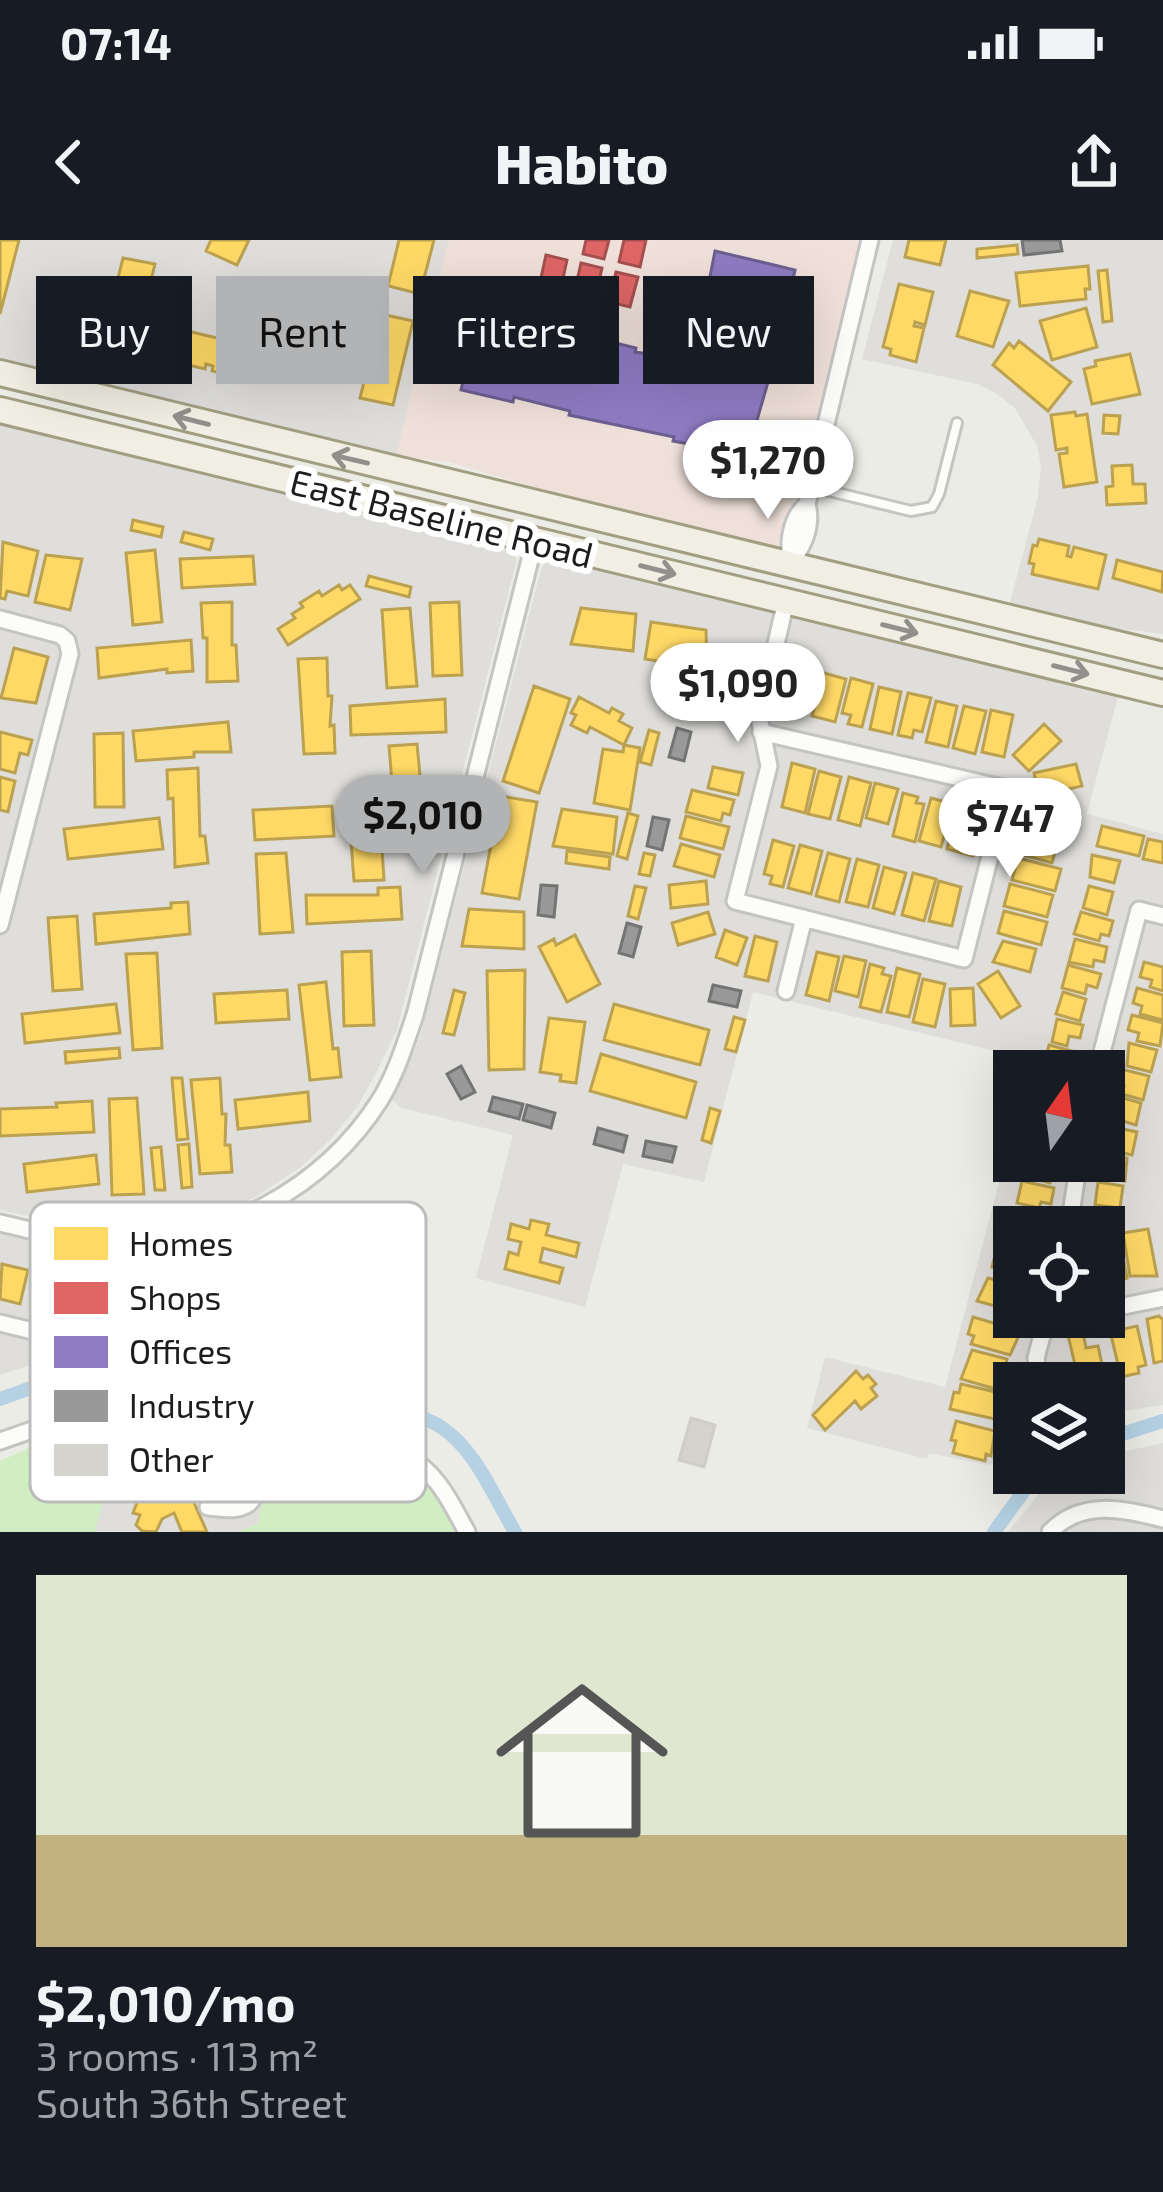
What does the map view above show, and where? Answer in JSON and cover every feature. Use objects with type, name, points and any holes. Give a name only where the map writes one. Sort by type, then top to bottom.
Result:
[{"type":"main road","name":"East Baseline Road","points":[[0,373],[1163,656]]},
{"type":"main road","name":"East Baseline Road","points":[[0,410],[1163,693]]},
{"type":"main road","points":[[297,482],[304,448]]},
{"type":"main road","points":[[535,540],[542,505]]},
{"type":"main road","points":[[786,601],[790,565]]},
{"type":"main road","points":[[1112,680],[1121,645]]},
{"type":"street","points":[[790,565],[789,541],[797,513],[809,496],[870,240]]},
{"type":"street","points":[[274,1202],[355,1132],[397,1067],[415,1015],[535,540]]},
{"type":"street","points":[[761,732],[1007,789],[964,959],[735,901],[769,766],[761,732],[759,717],[786,601]]},
{"type":"street","points":[[0,619],[60,635],[70,654],[1,919]]},
{"type":"street","points":[[1102,1050],[1139,910],[1163,916]]},
{"type":"street","points":[[786,992],[804,918]]},
{"type":"street","points":[[0,1223],[30,1229]]},
{"type":"street","points":[[1125,1306],[1163,1298]]},
{"type":"street","points":[[0,1323],[30,1330]]},
{"type":"street","points":[[0,1441],[30,1432]]},
{"type":"street","points":[[426,1473],[437,1482],[467,1532]]},
{"type":"street","points":[[208,1507],[230,1509],[250,1502]]},
{"type":"street","points":[[1050,1532],[1060,1522],[1094,1508],[1163,1519]]},
{"type":"lane","points":[[809,496],[911,511],[932,507],[957,423]]},
{"type":"shaded area","points":[[0,240],[449,240],[440,276],[413,276],[414,384],[396,456],[99,384],[192,384],[192,276],[36,276],[36,369],[0,360]]},
{"type":"shaded area","points":[[449,240],[863,240],[808,463],[778,545],[771,548],[592,504],[449,462],[396,456],[414,384],[619,384],[619,276],[440,276]]},
{"type":"shaded area","points":[[893,240],[1163,240],[1163,634],[1009,606],[1038,497],[1041,466],[1037,446],[1015,408],[977,384],[862,359]]},
{"type":"shaded area","points":[[0,425],[508,549],[517,559],[397,1030],[357,1107],[301,1167],[244,1202],[30,1202],[30,1217],[0,1210]]},
{"type":"shaded area","points":[[553,559],[1118,696],[1087,814],[1163,834],[1163,1405],[1125,1411],[1125,1362],[993,1362],[993,1463],[929,1453],[927,1459],[807,1428],[825,1357],[945,1387],[999,1182],[1125,1182],[1125,1050],[993,1051],[753,992],[704,1182],[623,1164],[585,1307],[476,1278],[513,1135],[402,1108],[392,1100],[420,1037],[541,569]]},
{"type":"shaded area","points":[[0,1223],[30,1230],[30,1365],[0,1375]]},
{"type":"shaded area","points":[[1163,1443],[1163,1532],[1008,1532],[1039,1494],[1125,1494],[1125,1451]]},
{"type":"shaded area","points":[[102,1502],[263,1502],[258,1524],[237,1532],[94,1531]]},
{"type":"green space","points":[[30,1447],[30,1502],[102,1502],[97,1532],[0,1532],[0,1461]]},
{"type":"green space","points":[[426,1478],[460,1532],[237,1532],[258,1524],[263,1502],[426,1502]]},
{"type":"building: Homes","points":[[0,240],[19,240],[0,314]]},
{"type":"building: Homes","points":[[211,240],[249,240],[237,265],[206,251]]},
{"type":"building: Homes","points":[[399,240],[434,240],[425,276],[413,276],[413,292],[389,286]]},
{"type":"building: Homes","points":[[909,240],[946,240],[940,265],[905,257]]},
{"type":"building: Homes","points":[[1017,245],[1018,254],[977,258],[977,249]]},
{"type":"building: Homes","points":[[123,258],[155,264],[152,276],[119,276]]},
{"type":"building: Homes","points":[[1088,266],[1086,299],[1020,306],[1016,273]]},
{"type":"building: Homes","points":[[1107,270],[1112,321],[1103,322],[1098,271]]},
{"type":"building: Homes","points":[[899,284],[933,292],[925,325],[915,322],[914,326],[924,328],[916,362],[890,355],[891,349],[883,347]]},
{"type":"building: Homes","points":[[970,291],[1009,301],[993,347],[957,336]]},
{"type":"building: Homes","points":[[1086,308],[1097,347],[1052,360],[1040,321]]},
{"type":"building: Homes","points":[[389,316],[413,321],[393,405],[360,398],[364,384],[389,384]]},
{"type":"building: Homes","points":[[192,332],[216,338],[216,372],[206,364],[205,369],[192,366]]},
{"type":"building: Homes","points":[[1019,341],[1071,382],[1048,411],[993,365],[1009,343],[1014,348]]},
{"type":"building: Homes","points":[[1130,354],[1140,394],[1092,404],[1084,369],[1096,366],[1095,361]]},
{"type":"building: Homes","points":[[1075,412],[1076,416],[1087,414],[1097,482],[1064,487],[1059,454],[1067,453],[1067,448],[1056,450],[1051,415]]},
{"type":"building: Homes","points":[[1104,415],[1120,416],[1118,434],[1103,433]]},
{"type":"building: Homes","points":[[1132,465],[1133,484],[1145,484],[1146,503],[1107,505],[1112,466]]},
{"type":"building: Homes","points":[[133,520],[163,527],[161,537],[131,530]]},
{"type":"building: Homes","points":[[184,532],[213,539],[210,550],[181,542]]},
{"type":"building: Homes","points":[[1039,539],[1069,546],[1067,556],[1071,557],[1074,547],[1106,555],[1098,589],[1032,574],[1034,564],[1029,563]]},
{"type":"building: Homes","points":[[3,542],[38,551],[28,596],[7,591],[5,599],[0,598]]},
{"type":"building: Homes","points":[[155,550],[162,622],[133,625],[126,553]]},
{"type":"building: Homes","points":[[46,555],[82,559],[70,610],[35,602]]},
{"type":"building: Homes","points":[[253,556],[255,584],[182,588],[180,559]]},
{"type":"building: Homes","points":[[1117,560],[1163,572],[1162,592],[1113,578]]},
{"type":"building: Homes","points":[[369,576],[411,587],[409,597],[366,586]]},
{"type":"building: Homes","points":[[339,585],[342,590],[350,585],[360,599],[288,645],[278,629],[295,618],[292,614],[303,607],[300,603]]},
{"type":"building: Homes","points":[[232,602],[238,681],[207,682],[201,603]]},
{"type":"building: Homes","points":[[459,602],[462,675],[433,676],[430,603]]},
{"type":"building: Homes","points":[[410,608],[417,686],[387,688],[382,610]]},
{"type":"building: Homes","points":[[581,608],[636,614],[633,651],[571,644]]},
{"type":"building: Homes","points":[[651,622],[706,630],[707,669],[645,659]]},
{"type":"building: Homes","points":[[191,640],[193,671],[167,673],[167,669],[99,678],[97,648]]},
{"type":"building: Homes","points":[[14,648],[48,657],[36,703],[1,698]]},
{"type":"building: Homes","points":[[327,658],[335,753],[304,754],[298,659]]},
{"type":"building: Homes","points":[[795,665],[817,670],[807,713],[794,710],[796,702],[787,700]]},
{"type":"building: Homes","points":[[824,673],[846,679],[835,722],[812,716]]},
{"type":"building: Homes","points":[[851,678],[873,684],[862,727],[848,724],[851,715],[842,713]]},
{"type":"building: Homes","points":[[534,686],[570,699],[539,793],[503,781]]},
{"type":"building: Homes","points":[[879,687],[901,692],[892,734],[870,729]]},
{"type":"building: Homes","points":[[908,693],[931,698],[922,732],[914,730],[912,738],[898,735]]},
{"type":"building: Homes","points":[[579,697],[609,713],[612,708],[623,714],[619,721],[632,728],[624,745],[590,727],[587,733],[571,725]]},
{"type":"building: Homes","points":[[445,699],[446,732],[351,735],[350,706]]},
{"type":"building: Homes","points":[[936,701],[957,706],[948,747],[926,742]]},
{"type":"building: Homes","points":[[964,706],[986,711],[975,754],[953,748]]},
{"type":"building: Homes","points":[[991,710],[1013,715],[1004,757],[982,752]]},
{"type":"building: Homes","points":[[228,722],[231,752],[136,761],[133,731]]},
{"type":"building: Homes","points":[[1044,724],[1061,741],[1029,771],[1013,755]]},
{"type":"building: Homes","points":[[649,730],[659,733],[651,765],[640,762]]},
{"type":"building: Homes","points":[[0,732],[32,740],[28,755],[20,753],[15,773],[0,769]]},
{"type":"building: Homes","points":[[123,733],[124,807],[95,807],[94,734]]},
{"type":"building: Homes","points":[[417,744],[424,817],[395,819],[389,746]]},
{"type":"building: Homes","points":[[624,745],[640,748],[630,810],[594,803],[603,749],[623,752]]},
{"type":"building: Homes","points":[[792,763],[815,769],[805,813],[782,807]]},
{"type":"building: Homes","points":[[1076,764],[1082,786],[1039,796],[1034,773]]},
{"type":"building: Homes","points":[[713,767],[743,773],[738,795],[708,788]]},
{"type":"building: Homes","points":[[198,768],[200,836],[205,836],[208,863],[175,867],[173,798],[168,799],[167,770]]},
{"type":"building: Homes","points":[[819,771],[841,777],[830,819],[808,814]]},
{"type":"building: Homes","points":[[0,777],[15,781],[8,812],[0,810]]},
{"type":"building: Homes","points":[[849,777],[871,783],[860,826],[838,820]]},
{"type":"building: Homes","points":[[875,783],[898,789],[888,824],[866,818]]},
{"type":"building: Homes","points":[[692,790],[734,800],[730,815],[723,813],[721,821],[686,812]]},
{"type":"building: Homes","points":[[903,793],[924,804],[915,842],[893,836]]},
{"type":"building: Homes","points":[[500,796],[537,802],[519,899],[482,893]]},
{"type":"building: Homes","points":[[931,798],[953,804],[941,847],[919,841]]},
{"type":"building: Homes","points":[[379,800],[384,880],[354,881],[348,802]]},
{"type":"building: Homes","points":[[1038,805],[1078,815],[1074,831],[1068,836],[1035,828]]},
{"type":"building: Homes","points":[[332,806],[334,836],[255,840],[253,810]]},
{"type":"building: Homes","points":[[958,807],[984,814],[973,856],[947,849]]},
{"type":"building: Homes","points":[[562,809],[617,817],[613,854],[553,846]]},
{"type":"building: Homes","points":[[628,813],[638,816],[627,859],[617,856]]},
{"type":"building: Homes","points":[[686,816],[729,827],[723,849],[680,838]]},
{"type":"building: Homes","points":[[159,818],[163,849],[68,859],[64,829]]},
{"type":"building: Homes","points":[[1102,826],[1144,836],[1139,856],[1097,846]]},
{"type":"building: Homes","points":[[1026,831],[1058,840],[1052,863],[1016,853]]},
{"type":"building: Homes","points":[[1148,839],[1163,842],[1163,863],[1143,859]]},
{"type":"building: Homes","points":[[773,840],[794,846],[783,887],[770,884],[772,876],[764,874]]},
{"type":"building: Homes","points":[[681,844],[720,855],[714,877],[674,866]]},
{"type":"building: Homes","points":[[800,845],[822,851],[811,894],[788,888]]},
{"type":"building: Homes","points":[[567,851],[610,857],[609,869],[566,863]]},
{"type":"building: Homes","points":[[286,853],[293,932],[260,934],[256,854]]},
{"type":"building: Homes","points":[[644,853],[655,855],[650,876],[639,874]]},
{"type":"building: Homes","points":[[828,853],[850,859],[839,902],[816,896]]},
{"type":"building: Homes","points":[[1092,855],[1120,861],[1114,883],[1090,877]]},
{"type":"building: Homes","points":[[1018,858],[1061,869],[1055,891],[1012,880]]},
{"type":"building: Homes","points":[[857,859],[879,865],[868,907],[846,902]]},
{"type":"building: Homes","points":[[884,867],[906,873],[894,914],[873,908]]},
{"type":"building: Homes","points":[[913,873],[936,879],[924,921],[902,915]]},
{"type":"building: Homes","points":[[706,881],[708,904],[671,908],[669,885]]},
{"type":"building: Homes","points":[[939,881],[961,887],[952,926],[929,921]]},
{"type":"building: Homes","points":[[1010,884],[1053,895],[1047,917],[1004,906]]},
{"type":"building: Homes","points":[[635,886],[646,888],[638,919],[628,916]]},
{"type":"building: Homes","points":[[1089,886],[1113,892],[1107,915],[1083,908]]},
{"type":"building: Homes","points":[[400,887],[402,919],[307,924],[306,895],[378,895],[378,888]]},
{"type":"building: Homes","points":[[188,902],[190,934],[96,944],[94,914],[171,908],[171,903]]},
{"type":"building: Homes","points":[[469,909],[524,912],[524,949],[462,946]]},
{"type":"building: Homes","points":[[1004,911],[1047,922],[1041,945],[998,933]]},
{"type":"building: Homes","points":[[708,912],[715,934],[678,945],[672,923]]},
{"type":"building: Homes","points":[[1081,912],[1113,921],[1109,936],[1101,934],[1099,941],[1074,934]]},
{"type":"building: Homes","points":[[77,916],[82,989],[53,991],[48,918]]},
{"type":"building: Homes","points":[[725,930],[747,938],[737,965],[716,957]]},
{"type":"building: Homes","points":[[575,935],[600,984],[567,1002],[539,947]]},
{"type":"building: Homes","points":[[755,936],[777,942],[768,981],[745,976]]},
{"type":"building: Homes","points":[[1075,939],[1107,947],[1104,962],[1094,960],[1093,967],[1069,962]]},
{"type":"building: Homes","points":[[1003,941],[1036,949],[1030,972],[993,962]]},
{"type":"building: Homes","points":[[371,951],[374,1025],[344,1026],[342,952]]},
{"type":"building: Homes","points":[[817,952],[839,957],[829,1001],[806,995]]},
{"type":"building: Homes","points":[[157,953],[162,1048],[133,1050],[126,954]]},
{"type":"building: Homes","points":[[844,956],[866,961],[858,997],[835,991]]},
{"type":"building: Homes","points":[[1144,962],[1163,967],[1163,991],[1150,987],[1152,980],[1140,977]]},
{"type":"building: Homes","points":[[870,964],[891,976],[881,1012],[860,1007]]},
{"type":"building: Homes","points":[[1068,965],[1101,974],[1097,988],[1087,985],[1085,994],[1062,988]]},
{"type":"building: Homes","points":[[897,968],[920,974],[909,1017],[887,1012]]},
{"type":"building: Homes","points":[[525,970],[524,1069],[489,1070],[487,971]]},
{"type":"building: Homes","points":[[998,971],[1020,1006],[1001,1018],[978,984]]},
{"type":"building: Homes","points":[[923,979],[945,984],[935,1027],[913,1022]]},
{"type":"building: Homes","points":[[326,982],[341,1077],[310,1080],[299,985]]},
{"type":"building: Homes","points":[[973,988],[975,1025],[951,1026],[950,989]]},
{"type":"building: Homes","points":[[1137,988],[1163,995],[1163,1020],[1140,1014],[1142,1006],[1133,1003]]},
{"type":"building: Homes","points":[[287,990],[289,1019],[216,1023],[214,994]]},
{"type":"building: Homes","points":[[454,990],[465,993],[454,1035],[443,1033]]},
{"type":"building: Homes","points":[[1063,992],[1086,999],[1080,1021],[1056,1014]]},
{"type":"building: Homes","points":[[116,1004],[120,1033],[25,1043],[22,1014]]},
{"type":"building: Homes","points":[[614,1004],[709,1030],[700,1065],[604,1040]]},
{"type":"building: Homes","points":[[1132,1015],[1163,1023],[1160,1046],[1137,1041],[1139,1033],[1128,1030]]},
{"type":"building: Homes","points":[[734,1017],[745,1020],[736,1052],[725,1049]]},
{"type":"building: Homes","points":[[549,1018],[585,1022],[576,1083],[540,1072]]},
{"type":"building: Homes","points":[[1057,1019],[1083,1025],[1080,1038],[1069,1036],[1067,1046],[1052,1042]]},
{"type":"building: Homes","points":[[1129,1043],[1157,1050],[1151,1072],[1127,1066]]},
{"type":"building: Homes","points":[[119,1048],[120,1058],[66,1063],[65,1052]]},
{"type":"building: Homes","points":[[601,1054],[696,1082],[686,1118],[590,1091]]},
{"type":"building: Homes","points":[[1125,1070],[1149,1076],[1143,1100],[1125,1095]]},
{"type":"building: Homes","points":[[172,1078],[182,1078],[188,1139],[177,1140]]},
{"type":"building: Homes","points":[[220,1078],[232,1172],[200,1174],[191,1080]]},
{"type":"building: Homes","points":[[308,1092],[310,1121],[238,1129],[235,1100]]},
{"type":"building: Homes","points":[[137,1098],[144,1194],[112,1195],[109,1099]]},
{"type":"building: Homes","points":[[1125,1098],[1141,1103],[1136,1125],[1125,1122]]},
{"type":"building: Homes","points":[[92,1101],[94,1132],[0,1136],[0,1109]]},
{"type":"building: Homes","points":[[710,1108],[720,1111],[711,1143],[702,1140]]},
{"type":"building: Homes","points":[[1125,1129],[1137,1132],[1132,1155],[1125,1153]]},
{"type":"building: Homes","points":[[189,1144],[192,1187],[182,1188],[178,1145]]},
{"type":"building: Homes","points":[[161,1147],[165,1190],[155,1190],[151,1148]]},
{"type":"building: Homes","points":[[96,1155],[99,1184],[27,1192],[24,1164]]},
{"type":"building: Homes","points":[[1022,1182],[1054,1188],[1051,1204],[1017,1203]]},
{"type":"building: Homes","points":[[1098,1182],[1123,1186],[1120,1206],[1095,1205]]},
{"type":"building: Homes","points":[[531,1220],[549,1224],[546,1235],[579,1243],[576,1257],[543,1248],[540,1262],[563,1268],[559,1283],[505,1269],[509,1252],[518,1255],[521,1242],[508,1239],[511,1224],[529,1229]]},
{"type":"building: Homes","points":[[1148,1229],[1157,1276],[1130,1276],[1125,1233]]},
{"type":"building: Homes","points":[[2,1264],[28,1270],[20,1304],[0,1299]]},
{"type":"building: Homes","points":[[988,1278],[993,1279],[993,1305],[977,1301]]},
{"type":"building: Homes","points":[[1159,1316],[1163,1320],[1163,1361],[1154,1363],[1147,1319]]},
{"type":"building: Homes","points":[[973,1317],[993,1323],[993,1338],[1018,1338],[1010,1355],[971,1344],[974,1336],[968,1334]]},
{"type":"building: Homes","points":[[1137,1326],[1146,1365],[1138,1367],[1139,1373],[1125,1376],[1125,1362],[1117,1362],[1112,1338],[1125,1338],[1125,1329]]},
{"type":"building: Homes","points":[[1069,1338],[1084,1338],[1086,1348],[1098,1346],[1101,1362],[1074,1362]]},
{"type":"building: Homes","points":[[972,1350],[1007,1359],[993,1362],[993,1388],[961,1379]]},
{"type":"building: Homes","points":[[856,1371],[876,1384],[871,1388],[877,1396],[861,1409],[855,1401],[825,1430],[813,1415]]},
{"type":"building: Homes","points":[[961,1384],[993,1391],[993,1419],[950,1409],[954,1392],[959,1393]]},
{"type":"building: Homes","points":[[956,1421],[993,1430],[991,1456],[986,1454],[985,1461],[953,1453],[956,1441],[951,1440]]},
{"type":"building: Homes","points":[[137,1502],[194,1502],[207,1532],[182,1532],[174,1513],[162,1519],[156,1532],[142,1531],[136,1525],[140,1515],[133,1513]]},
{"type":"building: Shops","points":[[586,240],[609,240],[604,259],[583,254]]},
{"type":"building: Shops","points":[[624,240],[646,240],[640,267],[619,262]]},
{"type":"building: Shops","points":[[546,255],[567,260],[564,276],[541,276]]},
{"type":"building: Shops","points":[[581,263],[602,268],[600,276],[578,276]]},
{"type":"building: Shops","points":[[616,272],[638,277],[630,307],[619,304],[619,276]]},
{"type":"building: Offices","points":[[715,251],[795,270],[794,276],[710,276]]},
{"type":"building: Offices","points":[[619,344],[636,348],[635,352],[643,353],[643,384],[767,384],[747,455],[673,441],[674,437],[569,415],[570,411],[514,397],[513,402],[461,390],[462,384],[619,384]]},
{"type":"building: Industry","points":[[1022,240],[1060,240],[1062,251],[1024,255]]},
{"type":"building: Industry","points":[[677,728],[691,732],[684,761],[669,757]]},
{"type":"building: Industry","points":[[653,817],[669,820],[662,850],[647,846]]},
{"type":"building: Industry","points":[[541,885],[557,886],[554,917],[538,915]]},
{"type":"building: Industry","points":[[627,923],[641,927],[633,957],[619,953]]},
{"type":"building: Industry","points":[[713,985],[741,991],[737,1007],[709,1001]]},
{"type":"building: Industry","points":[[461,1066],[475,1092],[461,1099],[447,1074]]},
{"type":"building: Industry","points":[[493,1097],[523,1104],[519,1119],[489,1111]]},
{"type":"building: Industry","points":[[527,1105],[555,1113],[551,1128],[523,1120]]},
{"type":"building: Industry","points":[[598,1128],[627,1136],[623,1152],[594,1144]]},
{"type":"building: Industry","points":[[646,1141],[676,1147],[672,1162],[643,1156]]},
{"type":"building: Other","points":[[691,1418],[715,1425],[704,1467],[679,1460]]},
{"type":"waterway","points":[[0,1399],[30,1388]]},
{"type":"waterway","points":[[426,1420],[464,1448],[515,1532]]},
{"type":"waterway","points":[[1125,1433],[1163,1421]]},
{"type":"waterway","points":[[994,1532],[1022,1494]]}]
